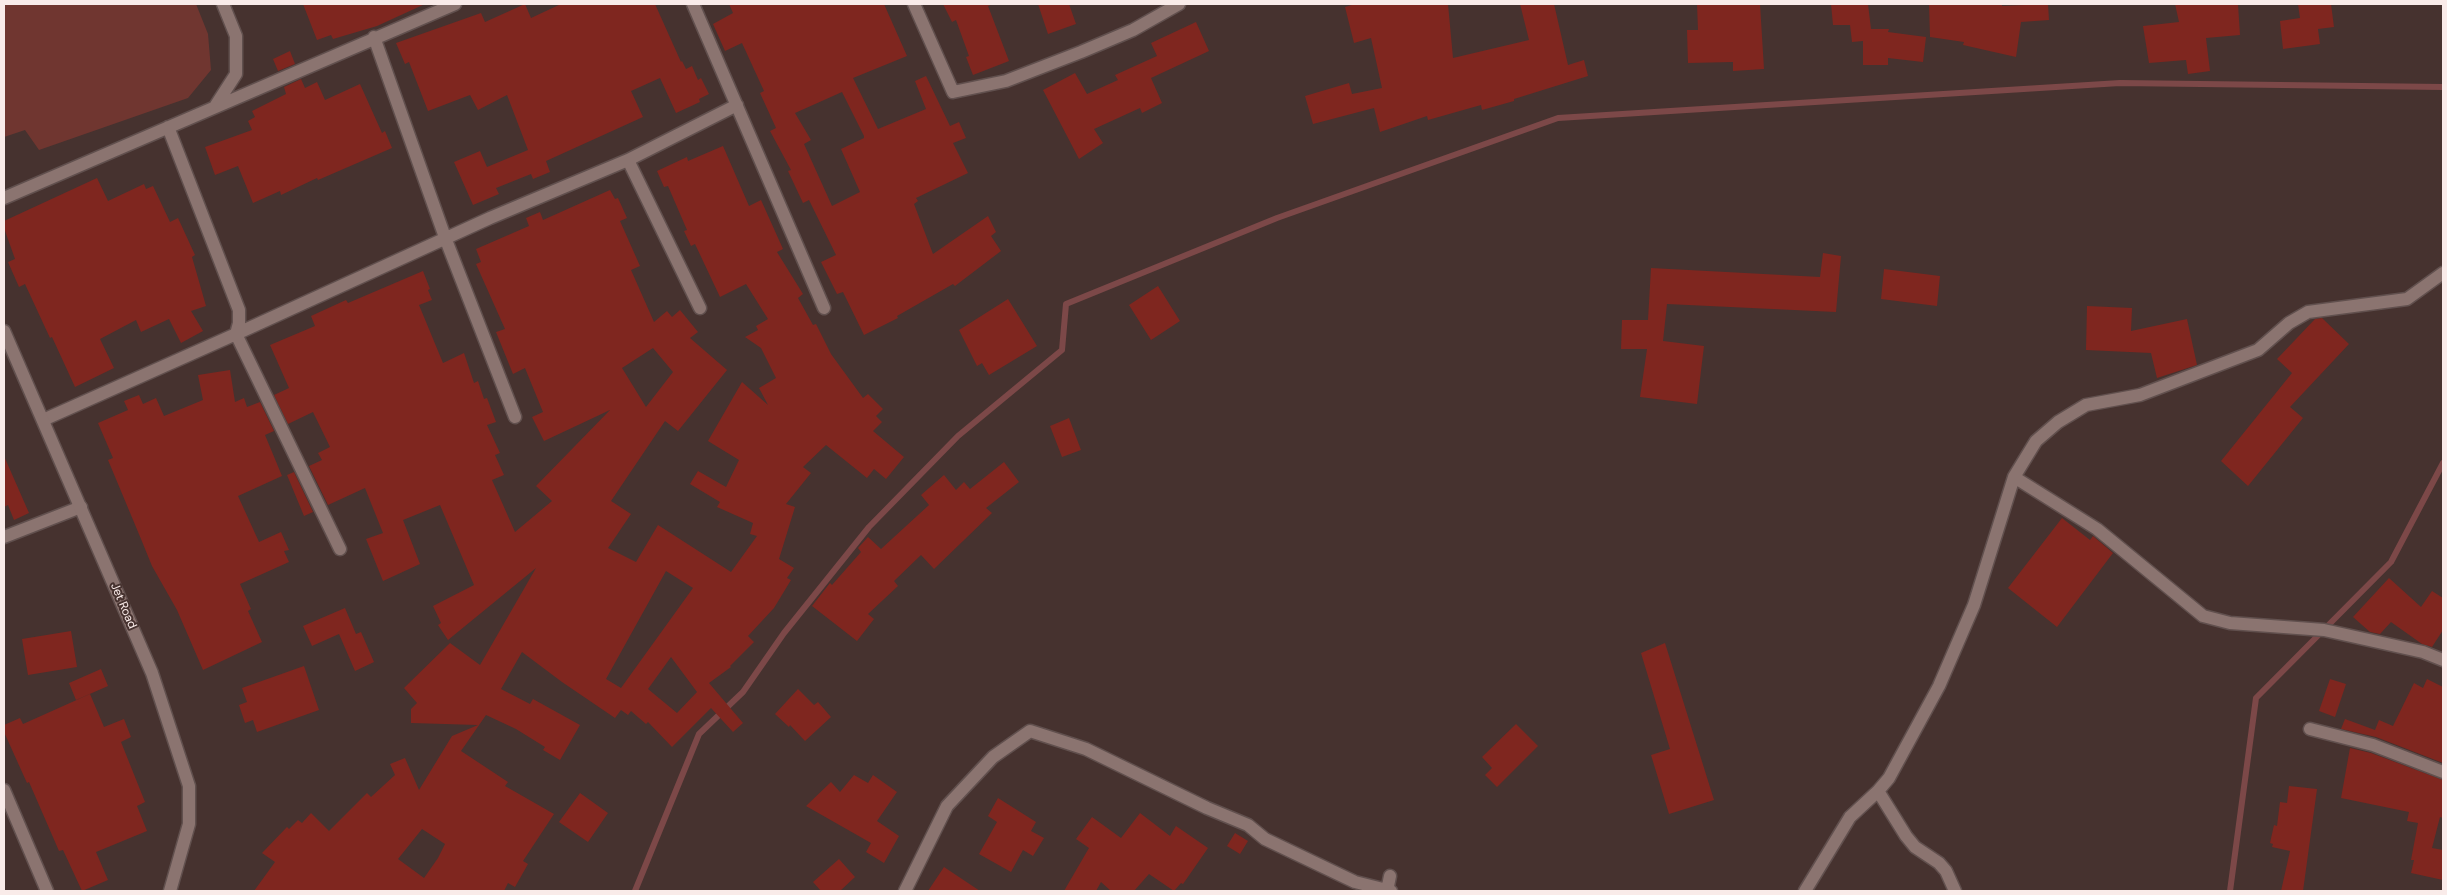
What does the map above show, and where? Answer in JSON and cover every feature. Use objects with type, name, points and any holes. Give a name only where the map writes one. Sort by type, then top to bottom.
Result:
[{"type":"street","points":[[216,105],[236,74],[236,36],[223,4]]},
{"type":"street","points":[[4,198],[374,37],[455,4]]},
{"type":"street","points":[[693,4],[824,308]]},
{"type":"street","points":[[914,4],[952,92],[1006,80],[1081,52],[1133,30],[1179,4]]},
{"type":"street","points":[[374,37],[446,240],[515,416]]},
{"type":"street","points":[[43,420],[628,160],[737,105]]},
{"type":"street","points":[[168,128],[239,310],[239,323],[236,334],[340,549]]},
{"type":"street","points":[[628,160],[700,308]]},
{"type":"street","points":[[1805,891],[1850,817],[1878,791],[1896,765],[1939,686],[1974,605],[2014,477],[2036,441],[2058,422],[2086,405],[2140,395],[2258,350],[2289,323],[2308,312],[2407,299],[2443,273]]},
{"type":"street","name":"Jet Road","points":[[4,331],[152,673],[190,786],[190,824],[170,891]]},
{"type":"street","points":[[2014,477],[2097,529],[2203,616],[2230,623],[2324,630],[2423,652],[2443,660]]},
{"type":"street","points":[[4,537],[81,507]]},
{"type":"street","points":[[2310,729],[2373,745],[2443,772]]},
{"type":"street","points":[[905,891],[947,806],[993,757],[1030,731],[1086,749],[1207,808],[1248,825],[1265,839],[1346,877],[1388,891],[1390,876]]},
{"type":"street","points":[[4,790],[47,891]]},
{"type":"street","points":[[1878,791],[1906,836],[1916,847],[1939,863],[1946,871],[1955,891]]},
{"type":"shaded area","points":[[4,4],[196,4],[208,34],[211,70],[188,98],[39,150],[25,130],[4,137]]},
{"type":"building","points":[[303,4],[425,4],[377,26],[333,39],[331,35],[317,40]]},
{"type":"building","points":[[525,4],[531,18],[561,4],[655,4],[681,62],[686,69],[692,66],[698,80],[701,78],[709,94],[699,99],[700,102],[676,113],[660,78],[631,91],[643,117],[546,161],[550,172],[533,179],[531,174],[496,188],[499,194],[473,205],[454,162],[480,151],[487,167],[528,150],[507,95],[478,110],[470,95],[428,111],[409,62],[405,64],[396,43],[481,13],[485,22]]},
{"type":"building","points":[[729,4],[884,4],[907,56],[853,78],[878,129],[926,109],[915,81],[926,76],[950,126],[959,122],[966,138],[953,143],[968,173],[916,198],[918,201],[914,204],[933,254],[988,216],[996,232],[991,236],[1001,251],[955,286],[953,284],[897,316],[898,318],[864,335],[843,292],[837,294],[821,262],[836,255],[809,200],[803,203],[788,171],[791,170],[770,131],[776,128],[760,93],[764,91],[742,43],[725,51],[713,24],[733,13]],"holes":[[[842,92],[864,138],[841,149],[860,192],[832,206],[804,144],[811,140],[795,113]]]},
{"type":"building","points":[[943,4],[993,4],[988,6],[1009,61],[973,75],[966,57],[969,56],[956,20],[952,22]]},
{"type":"building","points":[[1038,4],[1069,4],[1076,24],[1048,34]]},
{"type":"building","points":[[1355,4],[1448,4],[1453,58],[1529,40],[1520,4],[1554,4],[1568,65],[1584,60],[1588,76],[1482,110],[1481,105],[1428,120],[1427,116],[1380,132],[1374,108],[1313,124],[1305,96],[1349,83],[1352,94],[1382,88],[1371,38],[1354,43],[1345,7]]},
{"type":"building","points":[[1697,4],[1760,4],[1764,69],[1733,71],[1733,62],[1688,63],[1687,30],[1698,30]]},
{"type":"building","points":[[1831,4],[1868,4],[1871,29],[1889,29],[1888,32],[1926,37],[1923,62],[1888,58],[1888,65],[1863,65],[1863,41],[1852,42],[1850,25],[1833,25]]},
{"type":"building","points":[[1929,4],[2002,4],[2002,6],[2048,4],[2049,20],[2021,22],[2016,57],[1963,45],[1964,42],[1930,37]]},
{"type":"building","points":[[2175,4],[2238,4],[2240,35],[2206,38],[2210,71],[2188,74],[2186,60],[2149,63],[2143,26],[2179,22]]},
{"type":"building","points":[[2298,4],[2331,4],[2334,27],[2318,29],[2320,44],[2283,49],[2280,21],[2300,18]]},
{"type":"building","points":[[1196,22],[1209,51],[1151,78],[1162,103],[1142,113],[1140,108],[1094,129],[1103,143],[1079,159],[1043,90],[1075,73],[1087,94],[1118,80],[1115,75],[1157,56],[1151,43]]},
{"type":"building","points":[[290,51],[295,64],[278,71],[273,59]]},
{"type":"building","points":[[301,79],[305,88],[317,82],[325,100],[360,84],[382,133],[385,131],[392,148],[318,180],[317,178],[281,195],[280,191],[253,203],[238,166],[215,175],[205,147],[252,130],[248,121],[255,117],[252,111],[286,94],[284,87]]},
{"type":"building","points":[[723,146],[749,206],[761,200],[783,249],[777,252],[803,294],[798,298],[813,325],[816,324],[831,354],[863,398],[868,394],[883,409],[876,416],[882,422],[873,431],[904,457],[886,479],[874,469],[867,478],[826,445],[803,467],[811,473],[786,504],[795,507],[779,559],[794,568],[787,578],[791,580],[774,608],[748,636],[754,642],[731,667],[709,683],[743,723],[733,732],[711,708],[672,747],[648,722],[646,724],[631,711],[628,715],[621,710],[615,718],[522,652],[501,689],[530,704],[533,699],[580,725],[560,760],[543,750],[545,747],[516,729],[486,715],[461,751],[508,782],[505,786],[554,814],[523,861],[528,864],[515,887],[508,883],[504,891],[254,891],[275,862],[262,853],[287,827],[289,829],[298,820],[302,823],[311,813],[329,831],[367,793],[371,797],[395,775],[390,764],[405,758],[419,790],[452,736],[478,725],[411,723],[411,709],[417,703],[404,688],[450,643],[480,665],[536,568],[448,640],[438,625],[441,623],[433,606],[474,585],[440,505],[403,520],[420,564],[383,581],[366,539],[383,533],[365,488],[328,505],[309,466],[322,460],[318,453],[330,447],[313,412],[288,424],[274,395],[289,388],[270,345],[315,326],[311,316],[346,300],[348,303],[423,271],[432,300],[419,305],[443,363],[464,353],[474,383],[478,381],[484,399],[487,398],[496,422],[487,425],[500,453],[495,455],[504,475],[492,480],[515,532],[552,501],[536,486],[610,410],[544,441],[532,417],[543,412],[525,368],[513,374],[496,332],[505,329],[476,264],[481,262],[476,249],[529,226],[526,218],[540,212],[543,220],[610,190],[615,199],[618,198],[627,218],[620,221],[640,266],[631,270],[654,322],[667,311],[672,317],[680,310],[698,332],[690,338],[727,370],[678,431],[665,421],[611,501],[631,514],[608,548],[636,562],[658,525],[731,572],[757,536],[750,534],[753,523],[717,507],[720,502],[690,484],[698,471],[726,487],[739,460],[708,441],[742,382],[768,405],[759,388],[776,378],[761,348],[745,337],[758,330],[756,326],[768,319],[746,284],[720,297],[695,244],[691,246],[684,231],[687,230],[668,186],[664,187],[657,171],[687,157],[688,161]],"holes":[[[653,348],[673,372],[646,407],[622,368]],[[666,571],[693,588],[621,688],[606,679]],[[671,657],[697,692],[677,713],[648,689]],[[422,829],[445,844],[424,878],[398,859]]]},
{"type":"building","points":[[97,178],[108,201],[144,184],[146,189],[153,186],[170,222],[178,218],[195,255],[192,257],[206,306],[191,311],[203,331],[181,343],[169,319],[141,332],[136,320],[100,339],[114,368],[75,387],[25,284],[19,287],[8,262],[15,259],[4,228],[4,221]]},
{"type":"building","points":[[1823,253],[1841,256],[1836,312],[1667,304],[1663,341],[1704,346],[1697,404],[1640,397],[1647,349],[1621,349],[1622,320],[1648,320],[1651,268],[1820,277]]},
{"type":"building","points":[[1884,269],[1940,276],[1937,306],[1881,299]]},
{"type":"building","points":[[1158,286],[1180,321],[1151,340],[1129,305]]},
{"type":"building","points":[[1008,299],[1037,346],[989,375],[982,363],[977,366],[959,330]]},
{"type":"building","points":[[2087,306],[2132,308],[2131,331],[2187,319],[2197,365],[2157,378],[2151,353],[2086,350]]},
{"type":"building","points":[[2322,318],[2349,344],[2290,407],[2303,418],[2248,486],[2221,461],[2292,373],[2277,359],[2315,319]]},
{"type":"building","points":[[230,370],[235,402],[244,398],[247,407],[260,402],[274,431],[265,435],[282,476],[238,496],[259,542],[281,532],[289,550],[284,551],[289,562],[240,584],[251,609],[248,611],[262,642],[203,670],[177,610],[152,566],[108,460],[113,458],[98,423],[128,410],[124,401],[139,395],[143,404],[156,398],[164,416],[203,400],[198,375]]},
{"type":"building","points":[[1069,418],[1081,450],[1062,457],[1050,426]]},
{"type":"building","points":[[4,456],[29,513],[14,520],[8,505],[4,507]]},
{"type":"building","points":[[1004,462],[1019,482],[986,508],[992,513],[934,569],[921,555],[894,581],[898,586],[868,614],[874,619],[857,641],[812,606],[830,583],[832,585],[861,552],[858,548],[868,537],[881,549],[929,505],[921,495],[944,475],[956,490],[964,482],[970,489]]},
{"type":"building","points":[[294,472],[313,512],[304,516],[287,475]]},
{"type":"building","points":[[2062,518],[2090,540],[2093,536],[2113,553],[2057,627],[2008,588]]},
{"type":"building","points":[[2389,578],[2421,607],[2432,591],[2443,598],[2443,630],[2432,647],[2422,644],[2391,622],[2380,634],[2370,632],[2353,617]]},
{"type":"building","points":[[345,608],[356,634],[361,632],[374,662],[355,671],[339,634],[312,646],[303,626]]},
{"type":"building","points":[[71,631],[77,667],[28,675],[22,639]]},
{"type":"building","points":[[1665,643],[1714,800],[1669,814],[1651,755],[1670,749],[1641,653]]},
{"type":"building","points":[[304,666],[319,710],[257,732],[253,720],[245,723],[239,705],[247,702],[242,688]]},
{"type":"building","points":[[101,669],[108,686],[76,700],[69,683]]},
{"type":"building","points":[[2330,679],[2346,684],[2335,717],[2319,711]]},
{"type":"building","points":[[2427,679],[2443,687],[2443,763],[2376,737],[2341,729],[2345,719],[2375,730],[2379,720],[2393,726],[2414,683],[2423,688]]},
{"type":"building","points":[[798,689],[814,705],[818,702],[831,717],[805,741],[790,725],[789,727],[775,714]]},
{"type":"building","points":[[90,694],[104,727],[124,719],[131,737],[121,742],[145,802],[137,806],[147,831],[96,852],[108,880],[82,891],[63,850],[59,851],[29,782],[27,783],[4,732],[4,725],[20,718],[23,724]]},
{"type":"building","points":[[1516,724],[1538,746],[1497,787],[1485,775],[1492,768],[1482,757]]},
{"type":"building","points":[[2350,748],[2371,753],[2443,780],[2443,818],[2440,817],[2432,848],[2443,850],[2443,880],[2411,873],[2414,860],[2411,860],[2418,823],[2407,821],[2409,812],[2341,798]]},
{"type":"building","points":[[854,775],[868,783],[873,775],[897,792],[877,821],[899,836],[884,863],[866,852],[871,843],[806,806],[831,782],[840,792]]},
{"type":"building","points":[[2289,786],[2317,789],[2303,891],[2281,891],[2290,851],[2272,847],[2273,844],[2270,843],[2274,825],[2277,826],[2280,802],[2287,803]]},
{"type":"building","points":[[580,793],[608,813],[588,842],[559,822]]},
{"type":"building","points":[[998,798],[1036,822],[1031,831],[1044,838],[1033,856],[1023,850],[1011,872],[979,854],[997,822],[988,816]]},
{"type":"building","points":[[1140,813],[1170,836],[1176,826],[1208,848],[1183,884],[1181,883],[1174,891],[1149,874],[1134,891],[1111,891],[1101,882],[1096,891],[1064,891],[1089,848],[1076,839],[1092,817],[1121,838]]},
{"type":"building","points":[[1235,833],[1248,841],[1240,854],[1227,846]]},
{"type":"building","points":[[839,859],[855,877],[840,891],[821,891],[813,882]]},
{"type":"building","points":[[944,867],[980,891],[928,891]]},
{"type":"waterway","points":[[635,891],[699,734],[743,692],[784,633],[869,527],[958,436],[1062,350],[1066,304],[1277,218],[1558,118],[2120,83],[2443,87]]},
{"type":"waterway","points":[[2230,891],[2256,698],[2391,562],[2443,463]]}]
